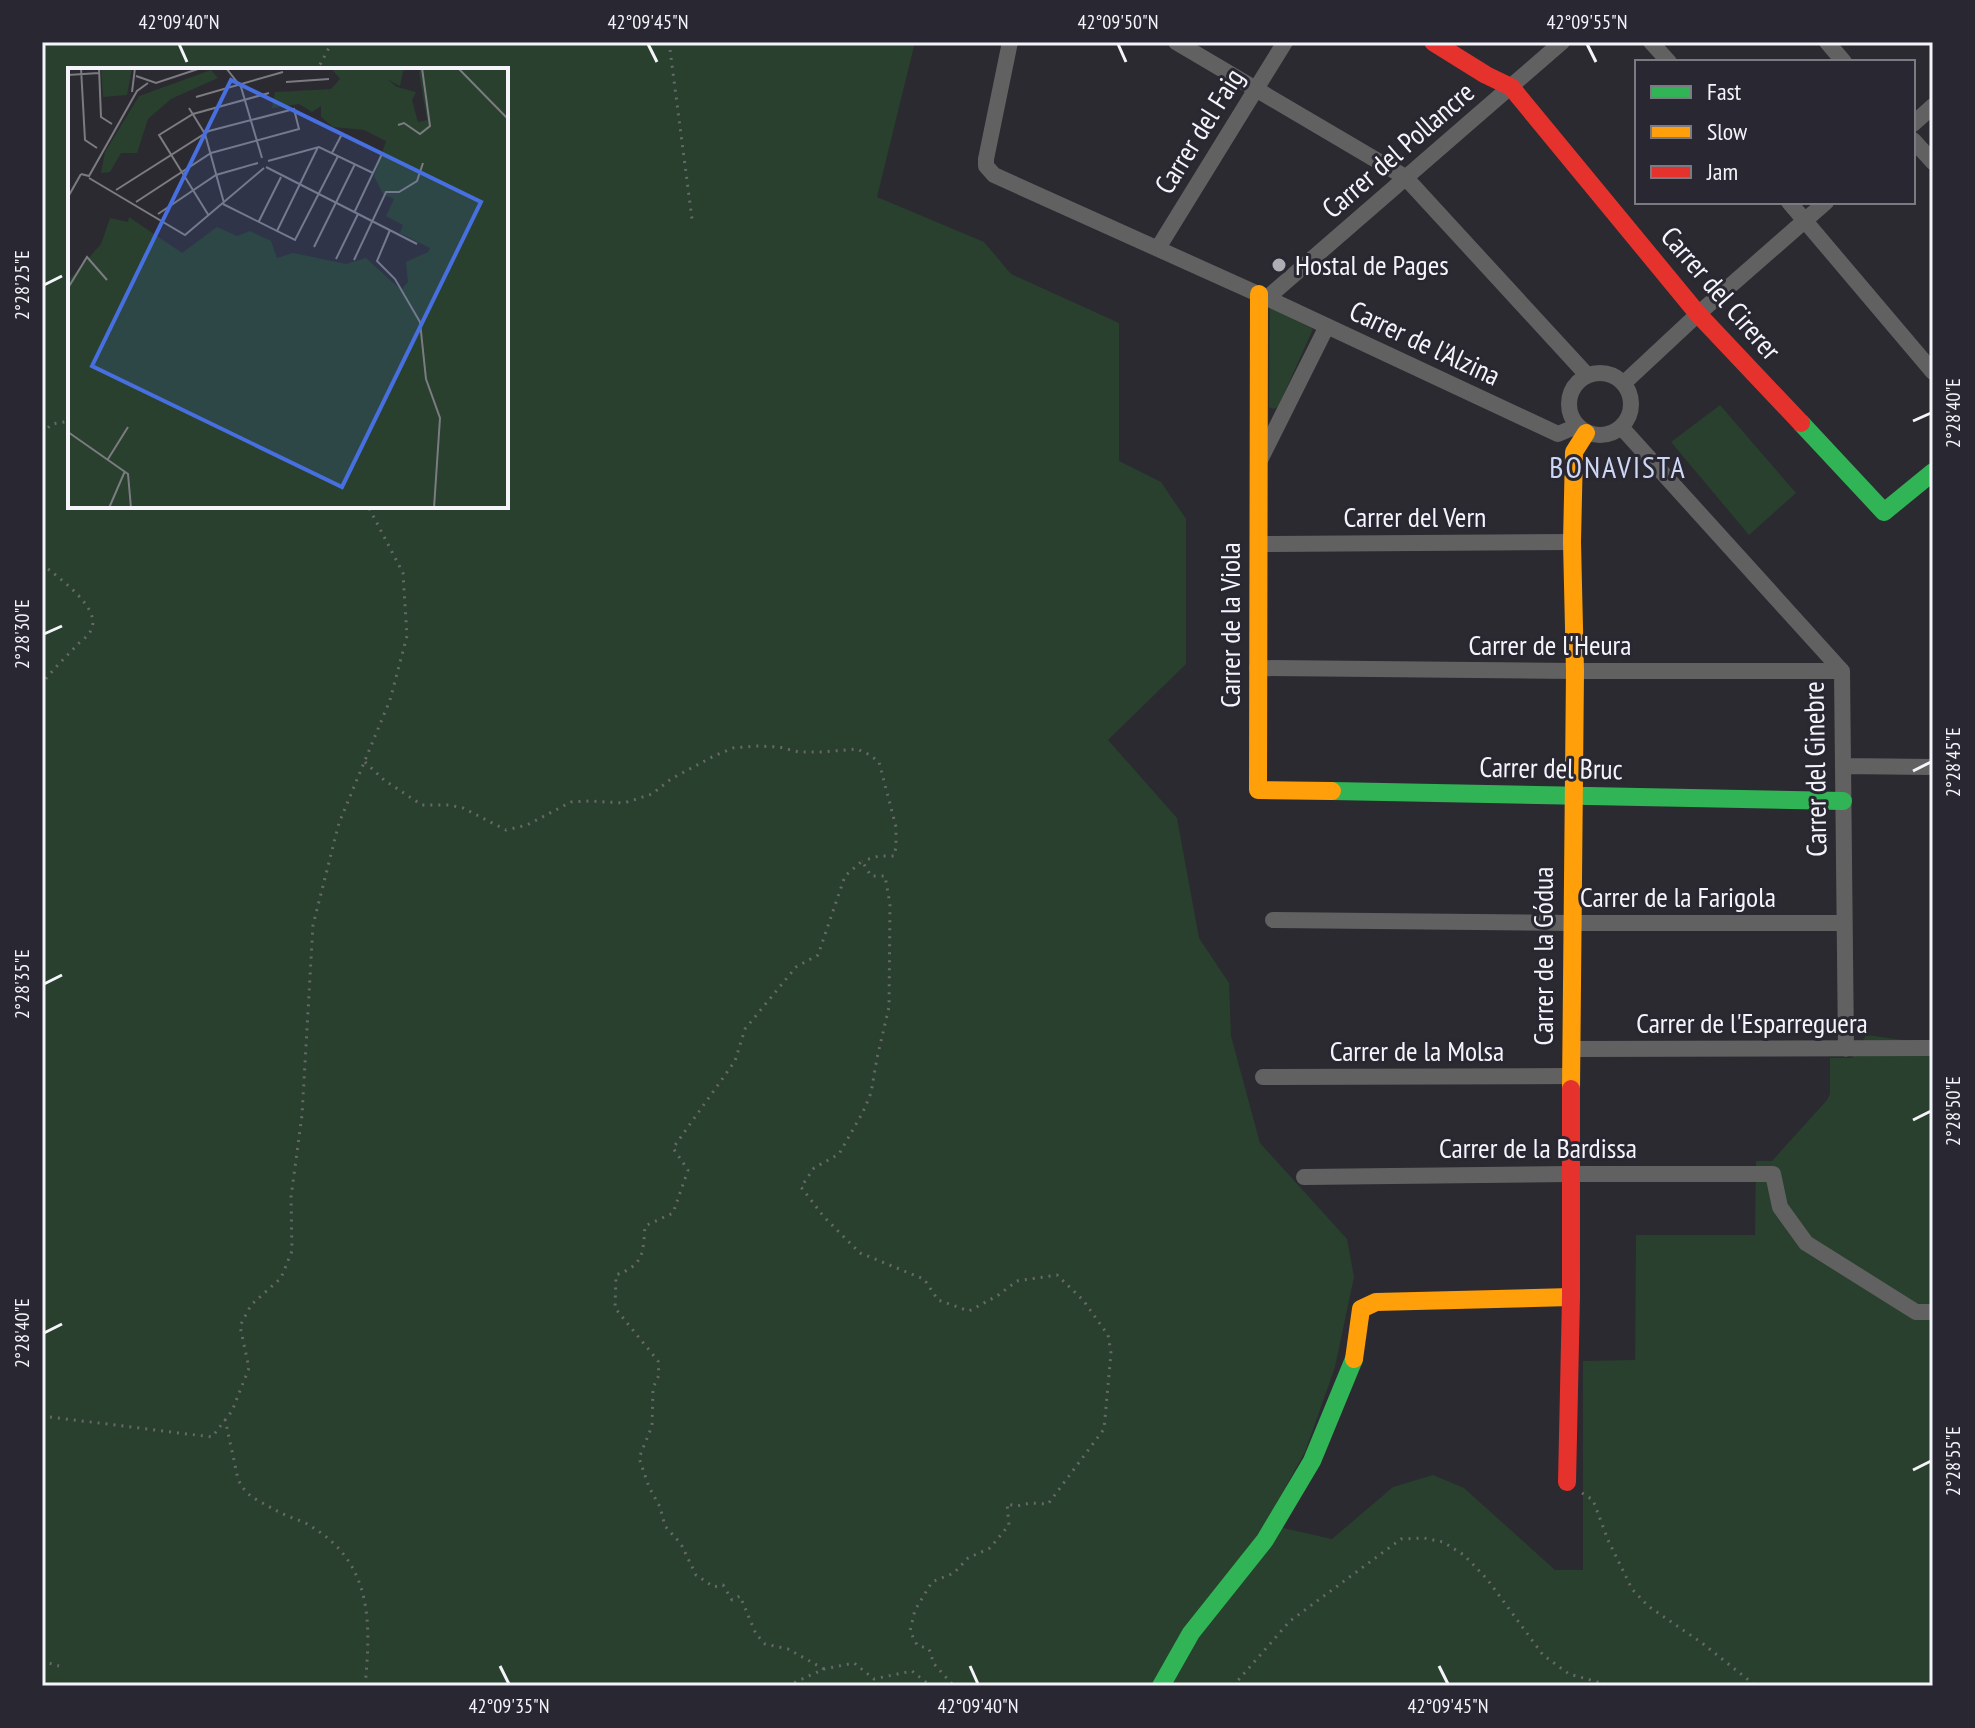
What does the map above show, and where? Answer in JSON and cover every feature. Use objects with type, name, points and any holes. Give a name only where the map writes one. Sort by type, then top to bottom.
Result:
[{"type":"street","name":"Carrer de l'Alzina","points":[[1010,42],[986,159],[986,166],[994,175],[1558,434],[1582,430]]},
{"type":"street","points":[[1176,42],[1405,177],[1587,375]]},
{"type":"street","name":"Carrer del Faig","points":[[1158,248],[1285,42]]},
{"type":"street","name":"Carrer del Cirerer","points":[[1433,42],[1511,87],[1698,314],[1884,512],[1933,472]]},
{"type":"street","name":"Carrer del Pollancre","points":[[1263,296],[1562,42]]},
{"type":"street","points":[[1651,42],[1667,60]]},
{"type":"street","points":[[1827,42],[1842,60]]},
{"type":"street","points":[[1915,122],[1933,106]]},
{"type":"street","points":[[1915,142],[1933,162]]},
{"type":"street","points":[[1791,204],[1933,372]]},
{"type":"street","points":[[1624,383],[1824,204]]},
{"type":"street","name":"Carrer de la Viola","points":[[1258,790],[1258,544],[1263,296]]},
{"type":"street","name":"Carrer de la Viola","points":[[1260,461],[1327,326]]},
{"type":"street","points":[[1600,372],[1613,375],[1624,383],[1632,397],[1631,414],[1622,428],[1605,436],[1582,430],[1569,413],[1569,398],[1575,384],[1587,375],[1600,372]]},
{"type":"street","name":"Carrer del Ginebre","points":[[1622,428],[1842,671],[1846,1049]]},
{"type":"street","name":"Carrer de la Gódua","points":[[1567,1482],[1575,671],[1572,542],[1574,452],[1582,430]]},
{"type":"street","name":"Carrer del Vern","points":[[1258,544],[1572,542]]},
{"type":"street","name":"Carrer de l'Heura","points":[[1257,668],[1842,671]]},
{"type":"street","points":[[1843,766],[1933,767]]},
{"type":"street","name":"Carrer del Bruc","points":[[1258,790],[1843,801]]},
{"type":"street","name":"Carrer de la Farigola","points":[[1273,920],[1844,923]]},
{"type":"street","name":"Carrer de l'Esparreguera","points":[[1571,1049],[1933,1048]]},
{"type":"street","name":"Carrer de la Molsa","points":[[1263,1077],[1571,1076]]},
{"type":"street","name":"Carrer de la Bardissa","points":[[1304,1177],[1773,1174],[1780,1207],[1806,1243],[1916,1312],[1933,1312]]},
{"type":"street","points":[[1161,1686],[1191,1633],[1265,1540],[1312,1461],[1353,1363],[1361,1309],[1376,1302],[1571,1297]]},
{"type":"path","points":[[316,68],[332,42]]},
{"type":"path","points":[[669,42],[692,219]]},
{"type":"path","points":[[42,433],[52,424],[68,421]]},
{"type":"path","points":[[42,1416],[212,1437],[232,1411],[249,1368],[240,1326],[251,1305],[281,1278],[292,1251],[291,1197],[302,1115],[313,925],[339,823],[390,700],[407,636],[403,573],[369,508]]},
{"type":"path","points":[[42,564],[92,611],[94,622],[90,632],[42,684]]},
{"type":"path","points":[[365,762],[384,780],[422,805],[463,808],[506,830],[527,825],[571,802],[615,804],[652,794],[671,779],[733,748],[779,747],[799,752],[857,749],[879,762],[896,827],[894,856],[862,861],[845,876],[818,955],[796,967],[745,1029],[735,1061],[673,1148],[688,1170],[673,1213],[645,1226],[643,1254],[632,1269],[616,1275],[615,1308],[658,1361],[659,1375],[653,1388],[652,1426],[639,1458],[665,1526],[681,1544],[696,1575],[714,1587],[723,1585],[732,1600],[740,1596],[756,1634],[765,1644],[788,1649],[824,1669]]},
{"type":"path","points":[[862,861],[871,876],[885,876],[890,904],[889,1007],[871,1093],[863,1112],[839,1154],[814,1168],[801,1187],[824,1217],[860,1253],[924,1279],[938,1300],[969,1311],[1017,1281],[1057,1275],[1083,1300],[1108,1335],[1111,1353],[1104,1429],[1048,1504],[1007,1504],[1009,1525],[990,1548],[968,1558],[954,1573],[932,1582],[915,1610],[910,1631],[917,1645],[929,1649],[934,1664],[953,1685],[968,1686]]},
{"type":"path","points":[[225,1419],[242,1487],[257,1500],[313,1527],[339,1548],[351,1564],[364,1594],[368,1613],[365,1686]]},
{"type":"path","points":[[1567,1482],[1593,1500],[1632,1589],[1648,1606],[1702,1643],[1756,1686]]},
{"type":"path","points":[[1233,1686],[1290,1621],[1401,1539],[1424,1538],[1443,1542],[1464,1555],[1487,1579],[1543,1655],[1569,1674],[1612,1686]]},
{"type":"path","points":[[42,1661],[59,1666]]},
{"type":"path","points":[[787,1686],[824,1669],[854,1663],[874,1679],[912,1671],[931,1686]]},
{"type":"green space","points":[[42,42],[915,42],[877,197],[984,242],[1011,274],[1119,323],[1119,461],[1161,482],[1186,519],[1186,664],[1108,740],[1177,818],[1199,938],[1229,983],[1231,1036],[1260,1143],[1347,1239],[1354,1277],[1335,1367],[1305,1452],[1265,1524],[1332,1539],[1393,1487],[1433,1475],[1464,1488],[1555,1570],[1583,1570],[1583,1361],[1635,1360],[1636,1235],[1755,1235],[1756,1161],[1772,1161],[1827,1100],[1830,1094],[1830,1058],[1852,1058],[1866,1035],[1933,1043],[1933,1686],[42,1686]]},
{"type":"green space","points":[[1270,307],[1313,329],[1278,407],[1273,409],[1269,407]]},
{"type":"green space","points":[[1720,405],[1796,493],[1749,535],[1671,442]]},
{"type":"traffic: fast","points":[[1801,423],[1884,512],[1933,472]]},
{"type":"traffic: fast","points":[[1332,791],[1843,801]]},
{"type":"traffic: fast","points":[[1161,1686],[1191,1633],[1265,1540],[1312,1461],[1354,1359]]},
{"type":"traffic: slow","points":[[1259,294],[1258,790],[1332,791]]},
{"type":"traffic: slow","points":[[1571,1089],[1574,452],[1586,433]]},
{"type":"traffic: slow","points":[[1354,1359],[1361,1309],[1376,1302],[1571,1297]]},
{"type":"traffic: jam","points":[[1433,42],[1511,87],[1698,314],[1801,423]]},
{"type":"traffic: jam","points":[[1567,1482],[1571,1089]]},
{"type":"place","name":"Hostal de Pages","points":[[1279,265]]},
{"type":"district","name":"BONAVISTA","points":[[1618,468]]}]
